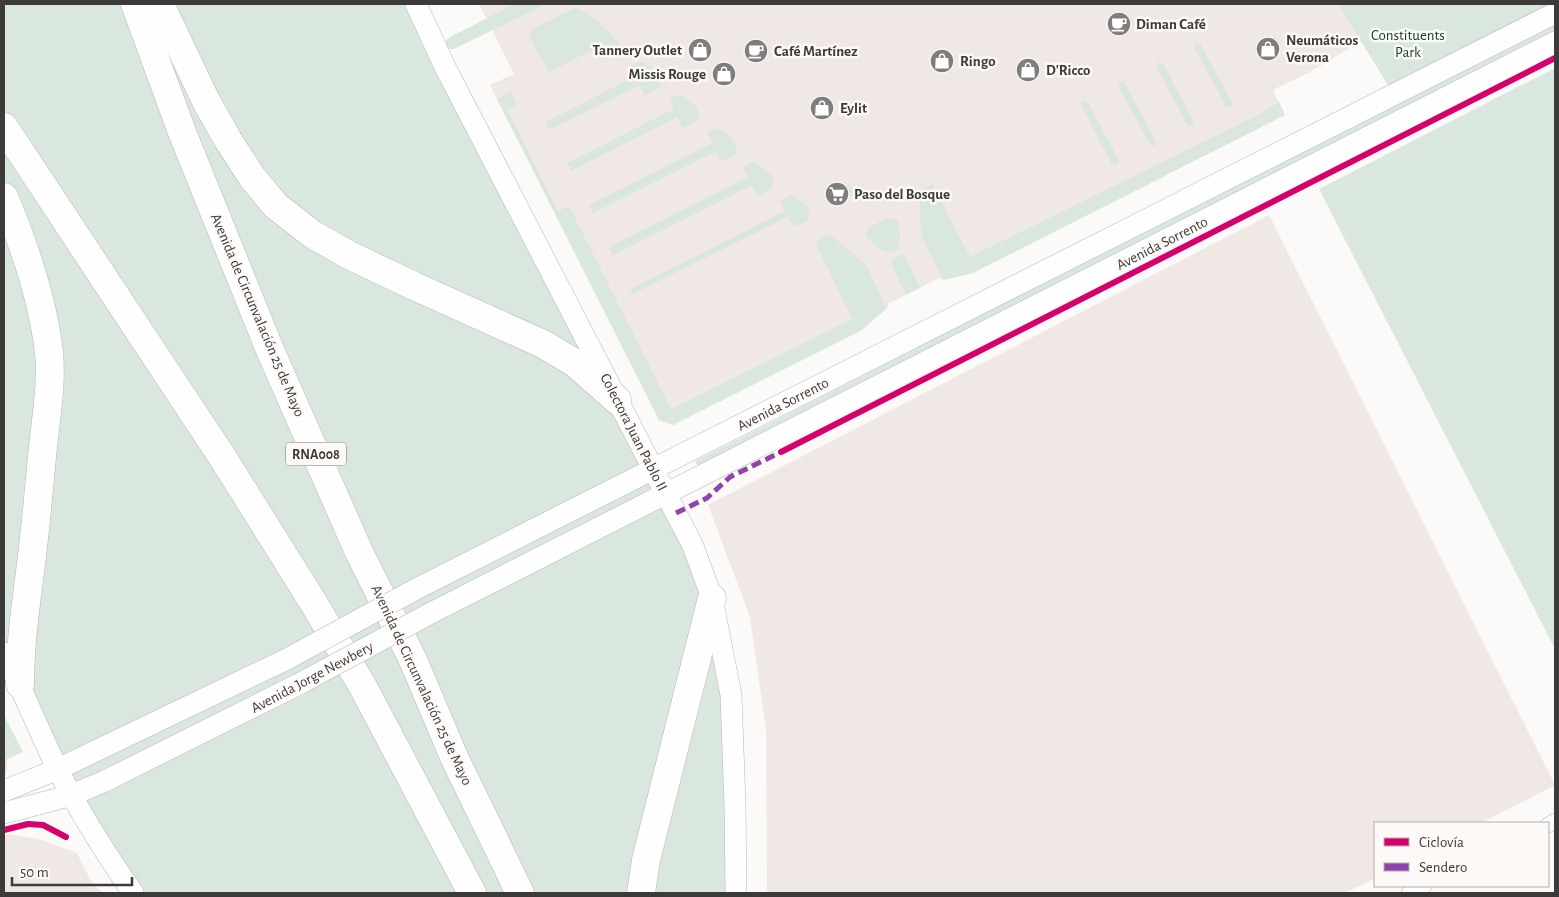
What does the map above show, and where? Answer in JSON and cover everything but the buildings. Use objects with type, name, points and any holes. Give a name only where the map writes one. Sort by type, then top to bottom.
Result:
[{"type":"highway","name":"Avenida de Circunvalación 25 de Mayo","points":[[135,4],[182,132],[270,350],[359,552],[412,660],[454,757],[520,893]]},
{"type":"highway","points":[[160,4],[206,101],[228,140],[252,177],[276,206],[312,234],[347,254],[543,344],[575,363],[617,400]]},
{"type":"highway","points":[[4,127],[221,455],[313,602],[362,684],[472,893]]},
{"type":"highway","points":[[4,197],[32,271],[43,314],[49,355],[48,395],[33,550],[22,637],[20,684]]},
{"type":"highway","points":[[640,893],[648,850],[712,598]]},
{"type":"main road","name":"Colectora Juan Pablo II","points":[[416,4],[445,67],[693,546],[712,598],[731,695],[736,805],[736,893]]},
{"type":"main road","name":"Avenida Sorrento","points":[[653,469],[1555,13]]},
{"type":"main road","name":"Avenida Sorrento","points":[[666,495],[1555,42]]},
{"type":"main road","name":"Avenida Jorge Newbery","points":[[4,792],[58,769],[287,659],[418,588],[653,469]]},
{"type":"main road","name":"Avenida Jorge Newbery","points":[[4,814],[72,794],[105,781],[300,684],[431,613],[666,495]]},
{"type":"main road","points":[[4,653],[58,769],[103,850],[133,893]]},
{"type":"street","points":[[1409,893],[1422,887]]},
{"type":"shaded area","name":"Paso del Bosque","points":[[479,4],[1338,4],[1361,41],[1312,71],[1273,90],[1285,115],[973,273],[943,280],[939,278],[889,303],[887,308],[862,330],[673,425],[659,420],[490,85],[514,74]]},
{"type":"shaded area","points":[[1269,215],[1555,785],[1483,822],[1374,822],[1374,878],[1345,893],[767,893],[766,731],[750,617],[708,505]]},
{"type":"shaded area","points":[[8,834],[39,839],[77,853],[92,883],[103,893],[4,893],[4,836]]},
{"type":"green space","points":[[4,4],[416,4],[693,546],[731,695],[736,893],[133,893],[4,653]]},
{"type":"green space","points":[[515,4],[543,4],[454,49],[449,49],[446,45],[446,40],[450,37]]},
{"type":"green space","name":"Constituents Park","points":[[1338,4],[1555,4],[1394,95]]},
{"type":"green space","points":[[575,8],[593,18],[606,29],[620,45],[619,51],[607,58],[602,48],[598,47],[549,72],[529,36],[530,30]]},
{"type":"green space","points":[[1555,24],[1555,30],[698,467],[695,461]]},
{"type":"green space","points":[[1196,43],[1201,45],[1233,104],[1231,107],[1226,107],[1194,47]]},
{"type":"green space","points":[[642,61],[654,70],[661,79],[659,88],[645,95],[640,85],[549,130],[545,122],[636,76],[631,65]]},
{"type":"green space","points":[[1158,62],[1163,63],[1194,122],[1192,126],[1187,125],[1156,66]]},
{"type":"green space","points":[[1555,68],[1555,649],[1319,189]]},
{"type":"green space","points":[[1120,81],[1125,83],[1156,142],[1155,146],[1150,145],[1118,86]]},
{"type":"green space","points":[[511,91],[517,104],[507,109],[558,211],[569,206],[671,409],[852,319],[815,242],[830,234],[866,265],[887,308],[862,330],[673,425],[659,420],[497,99]]},
{"type":"green space","points":[[680,94],[691,102],[699,112],[697,121],[683,128],[677,117],[571,171],[567,163],[674,109],[669,99]]},
{"type":"green space","points":[[1082,101],[1088,102],[1119,161],[1117,165],[1112,165],[1081,105]]},
{"type":"green space","points":[[1279,102],[1285,115],[973,273],[943,280],[921,235],[919,191],[932,184],[970,257],[1262,113]]},
{"type":"green space","points":[[718,128],[733,139],[737,146],[735,155],[721,162],[716,151],[593,213],[589,205],[712,143],[707,132]]},
{"type":"green space","points":[[755,162],[770,174],[774,181],[771,189],[758,196],[752,185],[613,255],[609,247],[748,177],[743,166]]},
{"type":"green space","points":[[849,184],[855,195],[844,197],[826,196]]},
{"type":"green space","points":[[792,195],[806,205],[810,212],[807,221],[794,227],[788,217],[633,294],[630,289],[785,211],[780,201]]},
{"type":"green space","points":[[888,218],[898,219],[900,240],[898,249],[889,252],[877,246],[866,237],[865,233],[871,226]]},
{"type":"green space","points":[[903,254],[920,288],[906,295],[891,264],[891,260]]},
{"type":"green space","points":[[4,715],[23,752],[7,759],[6,774],[4,775]]},
{"type":"marked path","points":[[676,513],[707,498],[730,477],[781,452]]},
{"type":"cycle path","points":[[781,452],[1555,58]]},
{"type":"cycle path","points":[[4,830],[28,824],[43,825],[66,837]]},
{"type":"place","name":"Diman Café","points":[[1119,24]]},
{"type":"place","name":"Neumáticos Verona","points":[[1268,49]]},
{"type":"place","name":"Tannery Outlet","points":[[700,50]]},
{"type":"place","name":"Café Martínez","points":[[756,51]]},
{"type":"place","name":"Ringo","points":[[942,61]]},
{"type":"place","name":"D'Ricco","points":[[1028,70]]},
{"type":"place","name":"Missis Rouge","points":[[724,74]]},
{"type":"place","name":"Eylit","points":[[822,108]]},
{"type":"place","name":"Paso del Bosque","points":[[837,194]]}]
